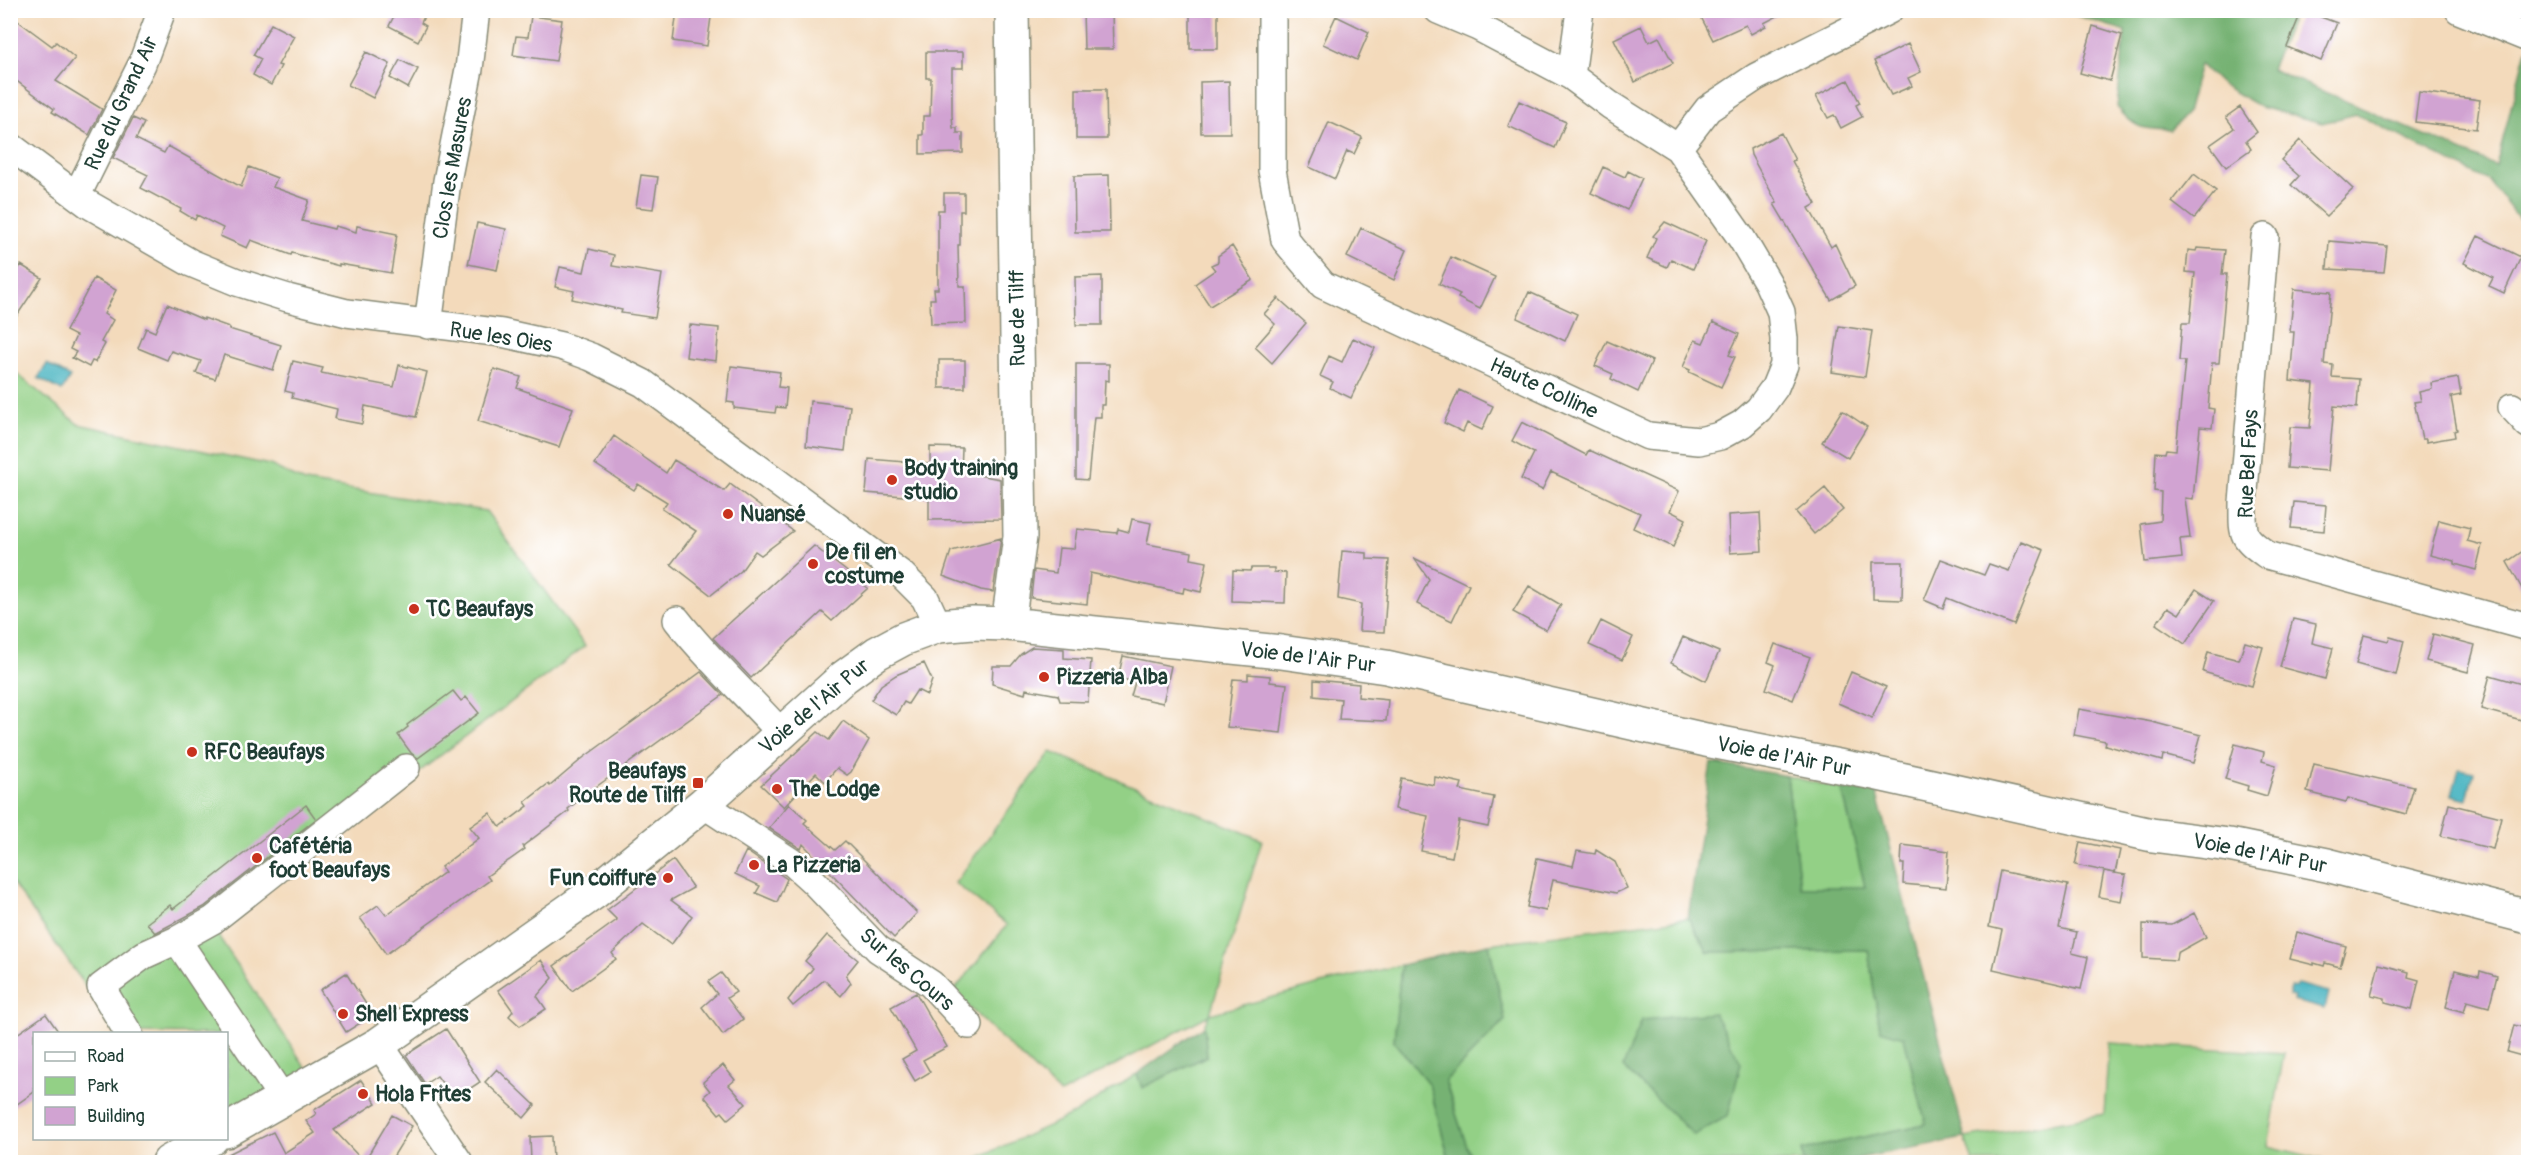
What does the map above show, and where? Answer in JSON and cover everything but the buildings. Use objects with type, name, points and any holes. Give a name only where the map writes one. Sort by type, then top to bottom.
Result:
[{"type":"main road","name":"Rue de Tilff","points":[[1008,624],[1020,537],[1012,10]]},
{"type":"main road","name":"Voie de l'Air Pur","points":[[228,1129],[379,1044],[595,892],[703,804],[844,677],[877,653],[903,639],[938,626],[973,623],[1008,624],[1281,652],[1386,667],[1706,740],[1869,772],[2152,835],[2229,845],[2317,863],[2529,917]]},
{"type":"main road","name":"Voie de l'Air Pur","points":[[169,1162],[208,1140]]},
{"type":"street","name":"Rue du Grand Air","points":[[77,195],[142,64],[162,10]]},
{"type":"street","name":"Clos les Masures","points":[[428,325],[447,181],[469,69],[476,10]]},
{"type":"street","name":"Haute Colline","points":[[1272,10],[1272,170],[1285,240],[1323,285],[1648,436],[1699,441],[1719,436],[1742,424],[1759,409],[1775,387],[1784,365],[1784,339],[1781,312],[1768,283],[1742,239],[1677,148]]},
{"type":"street","points":[[1438,10],[1478,27],[1570,76],[1677,148],[1708,109],[1756,77],[1889,10]]},
{"type":"street","points":[[1570,76],[1580,10]]},
{"type":"street","points":[[2459,10],[2504,19],[2529,38]]},
{"type":"street","name":"Rue les Oies","points":[[10,146],[77,195],[191,263],[237,282],[347,313],[502,333],[561,346],[591,357],[643,383],[901,574],[924,598],[938,626]]},
{"type":"street","name":"Rue Bel Fays","points":[[2265,237],[2243,503],[2243,526],[2247,540],[2267,555],[2529,627]]},
{"type":"street","points":[[677,620],[702,652],[742,690],[781,733]]},
{"type":"street","points":[[128,1032],[101,987],[144,955],[213,920],[406,768]]},
{"type":"street","name":"Sur les Cours","points":[[703,804],[793,863],[878,949],[931,984],[969,1025]]},
{"type":"street","points":[[177,940],[283,1099]]},
{"type":"street","points":[[379,1044],[459,1162]]},
{"type":"green space","points":[[2063,11],[2295,11],[2271,69],[2496,166],[2526,49],[2528,50],[2528,231],[2489,181],[2356,114],[2322,123],[2260,107],[2219,83],[2200,64],[2187,113],[2171,130],[2140,127],[2129,120],[2117,107],[2125,31]]},
{"type":"green space","points":[[11,369],[78,424],[270,465],[305,482],[486,511],[585,646],[213,928],[308,1071],[228,1115],[228,1032],[118,1032],[11,881]]},
{"type":"green space","points":[[1051,752],[1262,840],[1210,1014],[1401,965],[1394,1042],[1429,1084],[1450,1162],[968,1162],[1074,1114],[1137,1074],[1142,1088],[1207,1056],[1204,1026],[1209,1015],[1060,1094],[953,992],[1007,925],[955,883]]},
{"type":"green space","points":[[1711,763],[1787,776],[1800,887],[1865,887],[1842,789],[1876,791],[1965,1138],[1838,1162],[1804,1162],[1802,1150],[1926,1124],[1904,1037],[1880,1030],[1868,950],[1708,952],[1688,918]]},
{"type":"green space","points":[[1787,776],[1842,789],[1866,888],[1800,887]]},
{"type":"green space","points":[[1688,918],[1708,952],[1868,950],[1880,1029],[1904,1036],[1926,1124],[1802,1150],[1804,1162],[1472,1162],[1445,1081],[1505,1020],[1489,944]]},
{"type":"green space","points":[[1489,944],[1505,1020],[1445,1081],[1472,1162],[1450,1162],[1429,1084],[1394,1042],[1401,965]]},
{"type":"green space","points":[[1714,1013],[1741,1063],[1728,1116],[1694,1135],[1623,1067],[1642,1020]]},
{"type":"green space","points":[[1204,1026],[1207,1056],[1142,1088],[1137,1074]]},
{"type":"green space","points":[[2109,1043],[2284,1053],[2268,1146],[2333,1162],[1973,1162],[1965,1138],[2104,1114]]},
{"type":"water","points":[[47,364],[70,377],[62,391],[38,378]]},
{"type":"water","points":[[2459,769],[2474,772],[2467,799],[2452,795]]},
{"type":"water","points":[[2297,984],[2329,992],[2325,1009],[2293,1001],[2294,997],[2289,996],[2291,987],[2295,988]]},
{"type":"place","name":"Body training studio","points":[[892,480]]},
{"type":"place","name":"Nuansé","points":[[728,514]]},
{"type":"place","name":"De fil en costume","points":[[813,564]]},
{"type":"place","name":"TC Beaufays","points":[[414,609]]},
{"type":"place","name":"Pizzeria Alba","points":[[1044,677]]},
{"type":"place","name":"RFC Beaufays","points":[[192,752]]},
{"type":"place","name":"Beaufays Route de Tilff","points":[[698,783]]},
{"type":"place","name":"The Lodge","points":[[777,789]]},
{"type":"place","name":"Cafétéria foot Beaufays","points":[[257,858]]},
{"type":"place","name":"La Pizzeria","points":[[754,865]]},
{"type":"place","name":"Fun coiffure","points":[[668,878]]},
{"type":"place","name":"Shell Express","points":[[343,1014]]},
{"type":"place","name":"Hola Frites","points":[[363,1094]]}]
